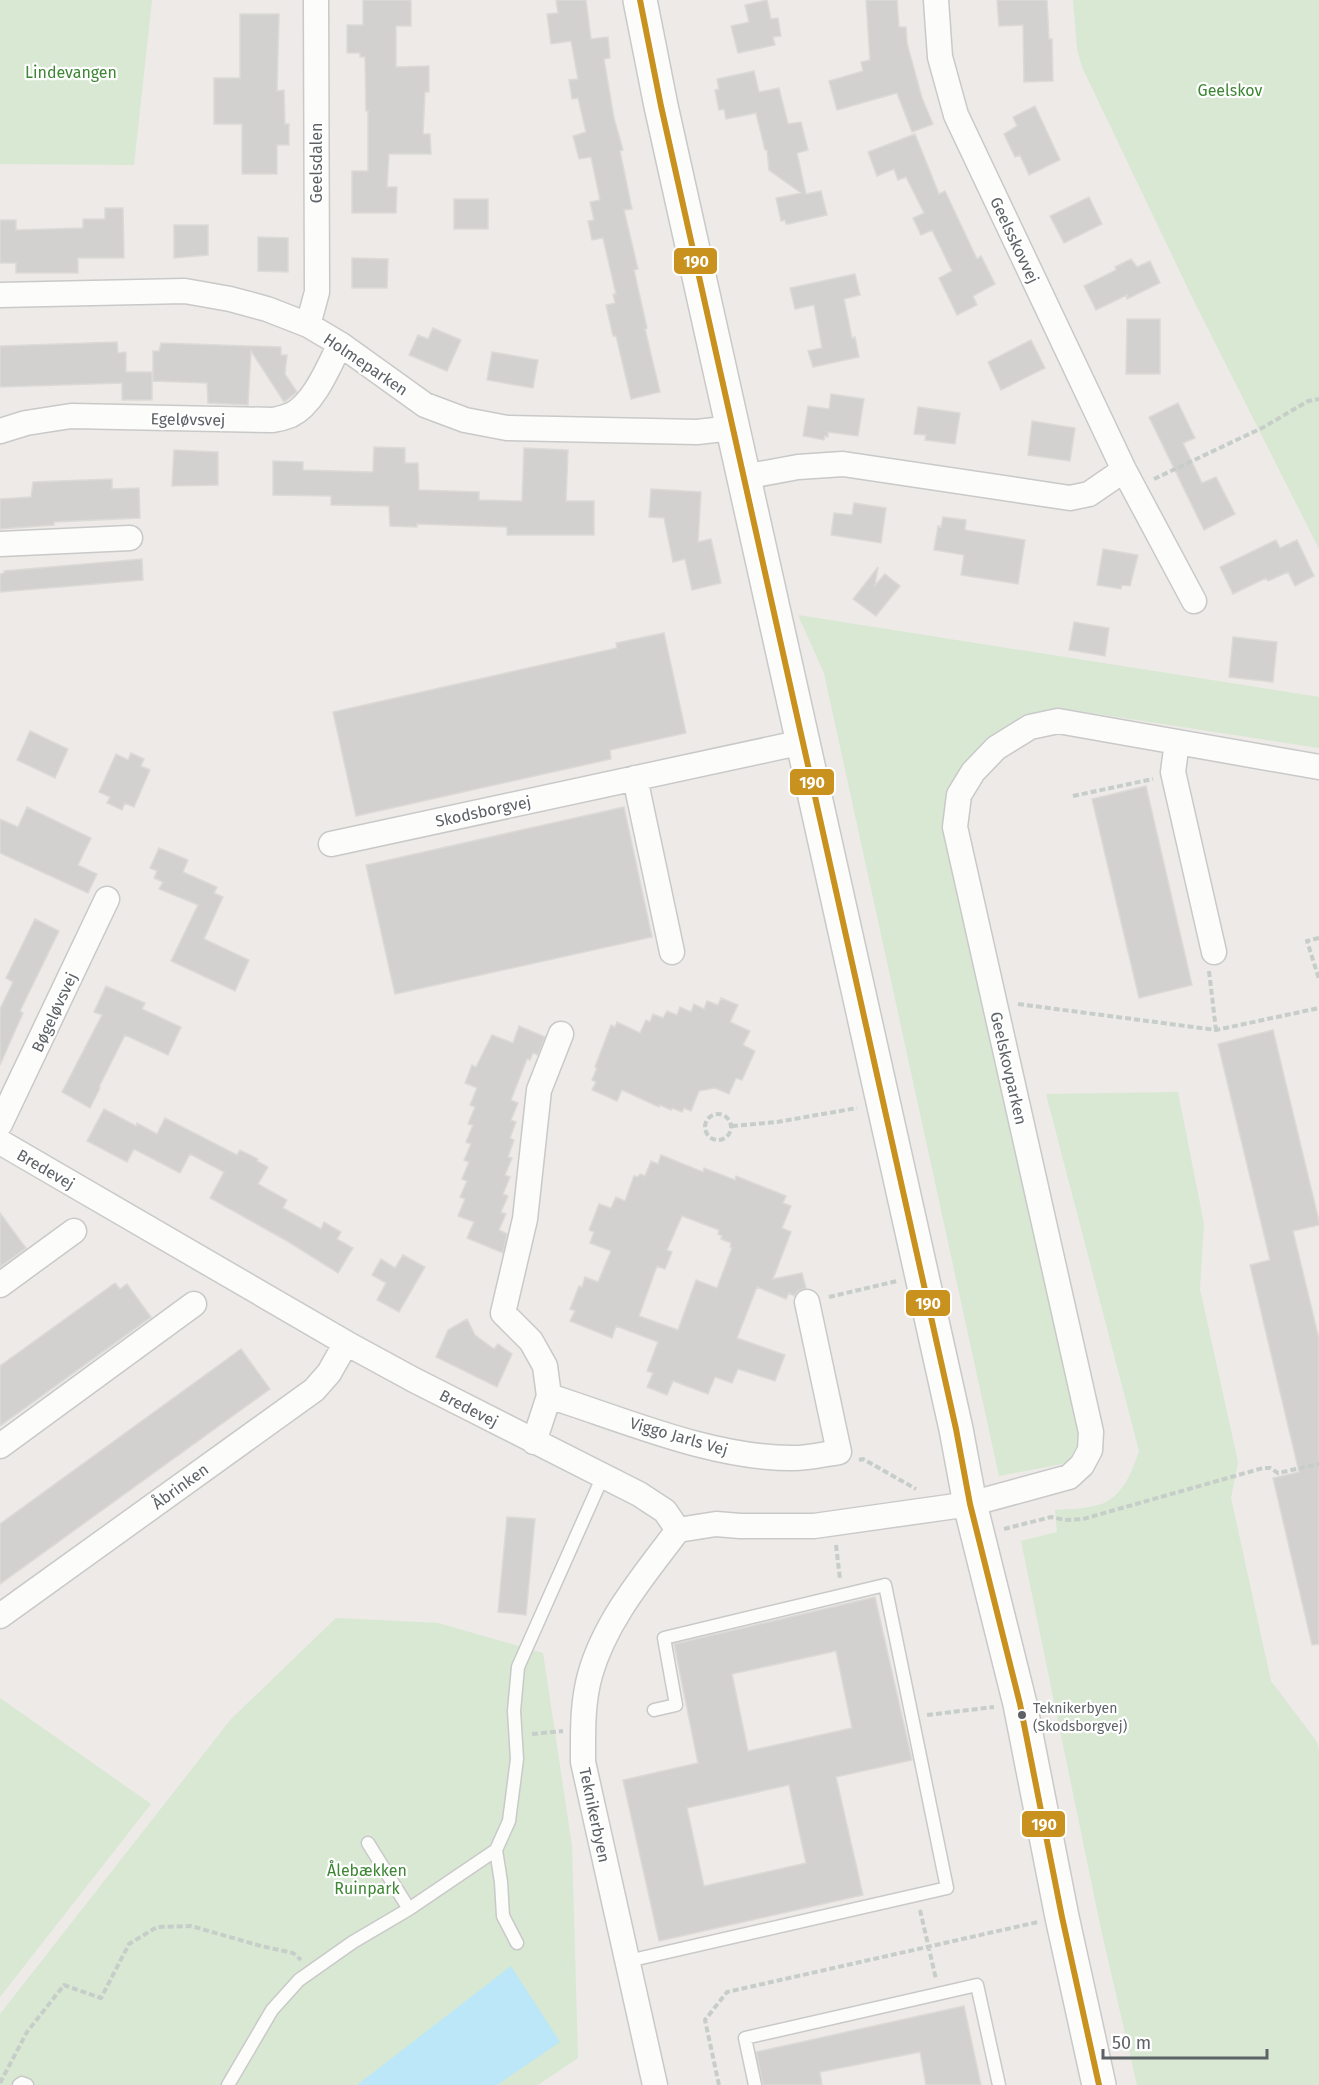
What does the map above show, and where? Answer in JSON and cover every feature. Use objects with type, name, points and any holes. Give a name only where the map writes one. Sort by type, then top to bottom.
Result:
[{"type":"street","name":"Geelsdalen","points":[[308,325],[317,292],[316,0]]},
{"type":"street","points":[[640,0],[661,106],[956,1429],[977,1536],[1020,1704],[1062,1917],[1099,2085]]},
{"type":"street","name":"Geelsskovvej","points":[[936,0],[940,57],[956,115],[1129,479],[1194,601]]},
{"type":"street","name":"Holmeparken","points":[[0,295],[185,291],[230,298],[308,325],[340,344],[425,405],[465,420],[507,428],[697,432],[733,428]]},
{"type":"street","name":"Egeløvsvej","points":[[0,431],[26,423],[70,416],[273,420],[292,414],[306,403],[318,386],[340,344]]},
{"type":"street","points":[[744,477],[798,467],[843,464],[1070,498],[1089,494],[1129,479]]},
{"type":"street","points":[[0,544],[130,538]]},
{"type":"street","name":"Geelskovparken","points":[[970,1504],[1069,1477],[1082,1465],[1090,1450],[1091,1432],[955,827],[959,795],[973,772],[996,748],[1030,727],[1058,721],[1319,767]]},
{"type":"street","name":"Skodsborgvej","points":[[331,844],[803,741]]},
{"type":"street","points":[[1177,742],[1173,772],[1214,952]]},
{"type":"street","points":[[635,778],[672,952]]},
{"type":"street","name":"Bøgeløvsvej","points":[[0,1124],[107,899]]},
{"type":"street","points":[[534,1442],[549,1395],[544,1366],[531,1341],[503,1313],[525,1219],[539,1090],[561,1034]]},
{"type":"street","name":"Bredevej","points":[[0,1142],[346,1343],[534,1442],[639,1494],[665,1511],[678,1530]]},
{"type":"street","points":[[0,1285],[74,1231]]},
{"type":"street","points":[[807,1302],[839,1452]]},
{"type":"street","points":[[0,1446],[194,1304]]},
{"type":"street","name":"Åbrinken","points":[[0,1616],[314,1390],[329,1373],[346,1343]]},
{"type":"street","name":"Viggo Jarls Vej","points":[[549,1395],[691,1443],[747,1454],[794,1458],[839,1452]]},
{"type":"street","points":[[678,1530],[716,1524],[740,1527],[814,1526],[970,1504]]},
{"type":"street","name":"Teknikerbyen","points":[[656,2085],[583,1762],[583,1713],[590,1675],[612,1622],[678,1530]]},
{"type":"lane","points":[[517,1943],[503,1916],[496,1850],[508,1821],[517,1759],[514,1712],[518,1667],[603,1476]]},
{"type":"lane","points":[[628,1961],[947,1888],[885,1585],[663,1638],[676,1705],[654,1710]]},
{"type":"lane","points":[[368,1843],[409,1909]]},
{"type":"lane","points":[[228,2085],[272,2010],[299,1980],[353,1942],[409,1909],[496,1850]]},
{"type":"lane","points":[[755,2085],[745,2038],[977,1985],[999,2085]]},
{"type":"lane","points":[[19,2085],[22,2083],[27,2085]]},
{"type":"path","points":[[1129,479],[1263,427],[1308,401],[1319,399]]},
{"type":"path","points":[[1319,938],[1307,941],[1319,979]]},
{"type":"path","points":[[994,1001],[1216,1030],[1319,1008]]},
{"type":"path","points":[[732,1126],[785,1121],[884,1103]]},
{"type":"path","points":[[717,1113],[727,1116],[732,1126],[729,1136],[719,1141],[709,1138],[704,1128],[707,1118],[717,1113]]},
{"type":"path","points":[[807,1302],[922,1276]]},
{"type":"path","points":[[839,1452],[850,1460],[863,1459],[916,1489],[931,1486],[935,1510]]},
{"type":"path","points":[[977,1536],[1051,1517],[1065,1520],[1083,1519],[1263,1468],[1270,1468],[1278,1473],[1319,1464]]},
{"type":"path","points":[[833,1524],[842,1595]]},
{"type":"path","points":[[912,1717],[1020,1704]]},
{"type":"path","points":[[516,1735],[583,1730]]},
{"type":"path","points":[[917,1895],[940,1993]]},
{"type":"path","points":[[719,2085],[705,2020],[727,1992],[1062,1917]]},
{"type":"path","points":[[0,2084],[27,2032],[64,1985],[101,1998],[129,1944],[157,1927],[190,1926],[293,1953],[314,1970]]},
{"type":"green space","name":"Lindevangen","points":[[0,0],[152,0],[134,165],[0,164]]},
{"type":"green space","name":"Geelskov","points":[[1073,0],[1319,0],[1319,549],[1192,297],[1082,67],[1077,49]]},
{"type":"green space","points":[[798,615],[1319,697],[1319,748],[1059,708],[1022,718],[972,755],[950,789],[1081,1438],[1067,1463],[999,1476],[824,673]]},
{"type":"green space","points":[[1178,1092],[1204,1224],[1200,1289],[1238,1462],[1231,1498],[1271,1681],[1317,1742],[1319,1751],[1319,2085],[1137,2085],[1101,1929],[1021,1541],[1057,1532],[1055,1510],[1093,1506],[1114,1497],[1125,1484],[1139,1451],[1046,1094]]},
{"type":"green space","name":"Ålebækken Ruinpark","points":[[336,1618],[438,1623],[543,1653],[572,1846],[578,2058],[538,2085],[0,2085],[0,2014],[231,1719]]},
{"type":"green space","points":[[0,1698],[151,1804],[0,1997]]},
{"type":"water","points":[[511,1966],[560,2042],[497,2085],[357,2085]]},
{"type":"building","points":[[363,0],[411,0],[411,26],[396,26],[396,67],[429,66],[429,92],[425,92],[423,134],[430,134],[431,154],[389,154],[387,187],[397,187],[396,213],[352,213],[352,171],[368,171],[368,111],[366,111],[365,57],[360,57],[360,53],[347,53],[347,25],[363,25]]},
{"type":"building","points":[[556,0],[586,0],[591,39],[608,37],[610,58],[604,59],[614,118],[623,150],[620,151],[632,209],[624,210],[638,269],[634,270],[647,328],[645,329],[660,392],[631,399],[606,305],[615,303],[613,294],[616,294],[603,238],[592,240],[588,221],[594,220],[590,202],[600,200],[591,157],[579,159],[573,136],[586,132],[578,98],[572,99],[569,80],[578,79],[571,41],[551,44],[547,14],[558,13]]},
{"type":"building","points":[[767,0],[771,19],[778,18],[781,36],[773,37],[775,45],[738,53],[731,26],[749,22],[745,5]]},
{"type":"building","points":[[866,0],[897,0],[899,27],[906,27],[907,43],[922,98],[933,124],[912,132],[897,93],[837,110],[829,81],[863,71],[861,62],[870,60]]},
{"type":"building","points":[[997,0],[1047,0],[1049,39],[1052,39],[1053,81],[1024,82],[1023,25],[999,26]]},
{"type":"building","points":[[240,14],[279,14],[277,91],[284,90],[285,124],[289,124],[289,145],[277,145],[277,174],[242,174],[242,124],[214,124],[214,78],[240,78]]},
{"type":"building","points":[[754,71],[759,92],[779,88],[788,124],[801,122],[808,150],[797,153],[806,194],[821,191],[827,215],[789,224],[786,224],[785,220],[781,221],[776,198],[801,193],[769,170],[767,150],[765,150],[756,113],[726,119],[724,109],[719,110],[715,90],[719,89],[717,79]]},
{"type":"building","points":[[1035,106],[1060,160],[1029,175],[1020,155],[1015,157],[1004,134],[1017,126],[1013,117]]},
{"type":"building","points":[[915,134],[939,194],[945,191],[977,259],[981,256],[995,284],[973,296],[977,305],[957,315],[939,278],[952,271],[932,230],[921,235],[913,218],[924,213],[906,177],[898,180],[894,169],[877,176],[868,152]]},
{"type":"building","points":[[1089,197],[1102,224],[1064,243],[1050,216]]},
{"type":"building","points":[[454,199],[488,199],[488,229],[454,229]]},
{"type":"building","points":[[105,208],[123,208],[124,258],[78,258],[78,273],[16,273],[16,263],[0,263],[0,220],[16,220],[16,230],[83,228],[83,219],[105,219]]},
{"type":"building","points":[[174,225],[208,225],[208,255],[174,258]]},
{"type":"building","points":[[258,237],[288,238],[288,272],[258,271]]},
{"type":"building","points":[[352,258],[388,259],[387,288],[352,288]]},
{"type":"building","points":[[1131,259],[1137,267],[1150,261],[1160,283],[1127,299],[1127,295],[1096,310],[1084,286],[1116,270],[1115,267]]},
{"type":"building","points":[[855,274],[860,295],[844,299],[852,338],[855,337],[859,357],[813,367],[808,351],[822,348],[814,305],[795,309],[790,288]]},
{"type":"building","points":[[1127,319],[1160,319],[1160,374],[1126,374]]},
{"type":"building","points":[[433,328],[461,340],[447,371],[409,355],[418,335],[428,339]]},
{"type":"building","points":[[1031,340],[1045,368],[1001,390],[988,362]]},
{"type":"building","points":[[117,342],[118,353],[126,352],[126,372],[152,372],[152,400],[122,400],[122,383],[0,387],[0,346]]},
{"type":"building","points":[[161,343],[281,347],[281,355],[287,355],[285,374],[297,392],[284,402],[251,351],[248,405],[208,403],[207,383],[153,381],[153,351],[159,351]]},
{"type":"building","points":[[492,352],[538,360],[533,388],[487,380]]},
{"type":"building","points":[[831,394],[864,399],[858,436],[828,432],[828,437],[825,436],[824,440],[803,436],[808,406],[829,409]]},
{"type":"building","points":[[1178,403],[1195,438],[1183,443],[1202,483],[1216,477],[1235,514],[1204,530],[1149,417]]},
{"type":"building","points":[[918,407],[960,413],[955,444],[925,440],[926,435],[914,434]]},
{"type":"building","points":[[1032,421],[1075,428],[1070,461],[1028,455]]},
{"type":"building","points":[[374,447],[405,448],[405,463],[418,463],[419,490],[479,492],[479,500],[522,501],[524,448],[568,450],[566,501],[594,501],[594,535],[507,535],[507,527],[417,524],[417,527],[390,526],[389,506],[331,505],[331,496],[273,495],[273,461],[303,462],[303,470],[373,472]]},
{"type":"building","points":[[174,450],[218,452],[218,485],[172,486]]},
{"type":"building","points":[[112,479],[112,489],[139,488],[140,518],[54,522],[54,525],[0,529],[0,499],[31,497],[33,482]]},
{"type":"building","points":[[651,489],[701,492],[698,542],[711,539],[721,583],[692,590],[685,559],[673,562],[664,518],[649,517]]},
{"type":"building","points":[[854,503],[886,508],[881,543],[831,535],[834,513],[852,515]]},
{"type":"building","points":[[943,517],[966,520],[965,530],[1025,540],[1018,584],[961,575],[964,555],[934,550],[938,526],[941,527]]},
{"type":"building","points":[[1276,540],[1280,548],[1297,540],[1314,576],[1295,586],[1288,572],[1268,581],[1266,578],[1233,594],[1220,567]]},
{"type":"building","points":[[1103,549],[1138,555],[1130,586],[1122,585],[1121,589],[1097,585]]},
{"type":"building","points":[[142,559],[143,580],[0,592],[0,574],[4,571]]},
{"type":"building","points":[[878,567],[875,585],[885,574],[900,586],[876,616],[853,599]]},
{"type":"building","points":[[1074,622],[1109,628],[1105,656],[1069,650]]},
{"type":"building","points":[[664,633],[686,733],[610,750],[611,759],[356,816],[333,712],[617,648],[616,643]]},
{"type":"building","points":[[1233,637],[1277,642],[1273,682],[1229,677]]},
{"type":"building","points":[[30,731],[68,749],[55,778],[17,760]]},
{"type":"building","points":[[131,753],[144,759],[141,766],[150,770],[134,807],[125,803],[122,810],[107,803],[110,797],[99,792],[116,754],[128,760]]},
{"type":"building","points":[[1146,786],[1192,985],[1139,998],[1092,799]]},
{"type":"building","points":[[27,807],[91,838],[78,865],[97,874],[88,893],[0,853],[0,819],[18,827]]},
{"type":"building","points":[[624,807],[652,937],[395,994],[366,865]]},
{"type":"building","points":[[159,848],[188,860],[183,872],[217,887],[214,893],[223,897],[204,939],[249,960],[235,991],[171,961],[198,905],[159,889],[163,882],[154,878],[157,871],[150,868]]},
{"type":"building","points":[[35,919],[59,931],[20,1011],[23,1013],[0,1065],[0,1009],[13,982],[6,978]]},
{"type":"building","points":[[106,986],[145,1003],[142,1009],[181,1027],[168,1055],[125,1035],[90,1108],[62,1092],[102,1015],[94,1012]]},
{"type":"building","points":[[721,998],[738,1005],[730,1022],[750,1031],[743,1045],[755,1051],[742,1080],[736,1078],[729,1094],[715,1088],[699,1091],[691,1111],[684,1108],[682,1112],[660,1105],[659,1107],[622,1090],[617,1101],[592,1090],[596,1082],[592,1080],[597,1068],[595,1067],[611,1025],[615,1027],[617,1022],[640,1033],[646,1020],[650,1022],[653,1014],[663,1018],[667,1011],[677,1015],[680,1007],[691,1012],[694,1004],[704,1009],[707,1001],[718,1005]]},
{"type":"building","points":[[519,1026],[545,1037],[538,1055],[533,1053],[530,1060],[527,1059],[511,1100],[518,1103],[511,1120],[516,1122],[510,1138],[514,1140],[508,1157],[512,1158],[505,1175],[510,1177],[503,1194],[508,1196],[501,1212],[506,1214],[499,1230],[507,1234],[503,1253],[467,1238],[474,1222],[458,1216],[465,1199],[460,1197],[467,1181],[462,1179],[469,1162],[464,1160],[471,1144],[466,1142],[473,1125],[468,1124],[475,1107],[470,1105],[477,1088],[465,1083],[472,1065],[476,1067],[492,1035],[513,1043]]},
{"type":"building","points":[[1273,1030],[1319,1221],[1319,1225],[1293,1231],[1319,1339],[1319,1644],[1312,1645],[1273,1478],[1299,1472],[1250,1265],[1270,1260],[1218,1044]]},
{"type":"building","points":[[104,1109],[157,1134],[165,1118],[237,1155],[240,1150],[258,1159],[257,1161],[268,1167],[258,1184],[287,1200],[283,1208],[321,1229],[324,1222],[341,1232],[337,1239],[353,1248],[338,1273],[287,1241],[210,1198],[224,1172],[190,1154],[180,1173],[134,1149],[127,1162],[87,1141]]},
{"type":"building","points":[[661,1155],[703,1172],[704,1168],[735,1180],[736,1176],[786,1196],[783,1203],[791,1206],[782,1228],[791,1232],[773,1279],[802,1273],[806,1288],[798,1291],[794,1296],[789,1293],[786,1299],[757,1287],[737,1338],[785,1355],[775,1381],[738,1369],[732,1383],[715,1377],[708,1394],[673,1381],[667,1395],[647,1387],[653,1373],[647,1371],[658,1342],[616,1326],[612,1338],[570,1321],[575,1311],[570,1309],[579,1286],[582,1287],[585,1277],[598,1282],[611,1251],[590,1243],[594,1232],[589,1230],[599,1204],[611,1208],[616,1197],[625,1201],[634,1176],[638,1177],[640,1174],[645,1176],[651,1161],[658,1164]],"holes":[[[682,1216],[719,1230],[718,1234],[722,1236],[721,1239],[731,1243],[732,1248],[717,1288],[696,1280],[678,1330],[639,1316],[657,1266],[665,1269],[672,1252],[667,1250]]]},
{"type":"building","points":[[0,1213],[26,1248],[0,1267]]},
{"type":"building","points":[[403,1255],[425,1267],[399,1312],[377,1300],[386,1283],[372,1275],[381,1259],[395,1268]]},
{"type":"building","points":[[115,1283],[120,1289],[127,1284],[151,1317],[0,1426],[0,1366]]},
{"type":"building","points":[[467,1319],[475,1335],[494,1349],[498,1344],[512,1354],[497,1387],[436,1357],[448,1330]]},
{"type":"building","points":[[241,1349],[270,1389],[0,1584],[0,1524]]},
{"type":"building","points":[[507,1517],[535,1519],[526,1615],[498,1612]]},
{"type":"building","points":[[875,1597],[912,1760],[836,1777],[863,1895],[659,1941],[623,1780],[698,1763],[674,1644]],"holes":[[[836,1651],[852,1728],[748,1751],[732,1674]],[[789,1785],[806,1863],[704,1886],[687,1808]]]},
{"type":"building","points":[[964,2006],[981,2085],[926,2085],[920,2052],[820,2072],[822,2085],[763,2085],[756,2052]]},
{"type":"transit line","name":"190","points":[[640,0],[661,106],[956,1429],[970,1504],[1020,1704],[1062,1917],[1099,2085]]},
{"type":"place","name":"Teknikerbyen (Skodsborgvej)","points":[[1022,1715]]}]
